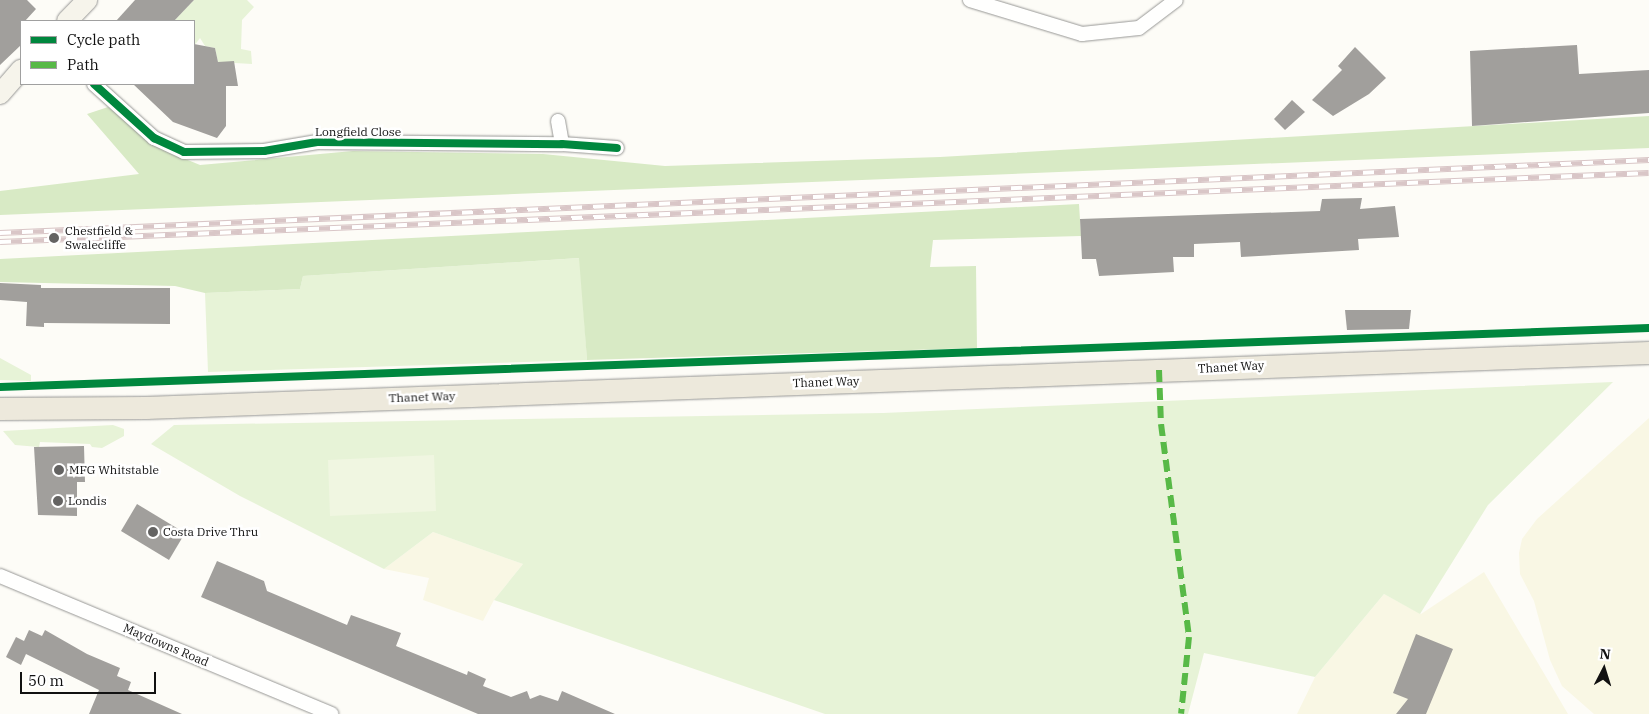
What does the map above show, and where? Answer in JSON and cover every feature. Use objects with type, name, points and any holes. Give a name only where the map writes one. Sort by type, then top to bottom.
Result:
[{"type":"main road","points":[[1,89],[20,71]]},
{"type":"main road","name":"Thanet Way","points":[[1,410],[146,408],[1649,353]]},
{"type":"street","points":[[970,0],[1082,34],[1139,28],[1176,0]]},
{"type":"street","name":"Longfield Close","points":[[95,85],[154,138],[184,152],[264,151],[317,142],[562,144],[617,148]]},
{"type":"street","points":[[558,121],[562,144]]},
{"type":"street","name":"Maydowns Road","points":[[0,576],[331,714]]},
{"type":"shaded area","points":[[1649,418],[1649,714],[1594,714],[1562,686],[1550,660],[1534,601],[1520,574],[1519,553],[1522,539],[1537,519]]},
{"type":"shaded area","points":[[433,532],[523,564],[494,600],[483,621],[423,600],[429,578],[384,569]]},
{"type":"shaded area","points":[[1484,572],[1568,714],[1297,714],[1315,677],[1384,594],[1421,614]]},
{"type":"green space","points":[[194,0],[247,0],[254,7],[242,20],[241,49],[251,51],[252,64],[218,62],[215,48],[205,46],[200,38],[195,45],[195,20],[175,20]]},
{"type":"green space","points":[[108,107],[161,149],[200,165],[353,151],[543,154],[665,166],[940,157],[1649,116],[1649,148],[0,215],[0,191],[139,174],[87,114]]},
{"type":"green space","points":[[1079,204],[1081,236],[933,240],[930,267],[976,266],[977,348],[587,360],[579,258],[303,276],[300,289],[205,293],[175,286],[0,282],[0,259]]},
{"type":"green space","points":[[580,258],[587,360],[208,372],[205,293],[300,289],[303,276]]},
{"type":"green space","points":[[0,358],[31,375],[31,381],[0,380]]},
{"type":"green space","points":[[1613,382],[1488,505],[1420,614],[1384,594],[1315,677],[1204,653],[1188,714],[825,714],[494,600],[523,564],[433,532],[384,569],[240,496],[151,444],[174,425],[883,413]]},
{"type":"green space","points":[[113,425],[124,429],[124,436],[102,448],[92,447],[90,444],[40,442],[39,447],[15,445],[3,431]]},
{"type":"green space","points":[[434,455],[436,511],[330,516],[328,460]]},
{"type":"building","points":[[0,0],[27,0],[36,9],[26,20],[20,20],[20,46],[0,65]]},
{"type":"building","points":[[135,0],[194,0],[175,20],[117,20]]},
{"type":"building","points":[[195,44],[215,48],[218,62],[234,61],[238,86],[226,86],[226,126],[217,138],[173,122],[134,85],[195,85]]},
{"type":"building","points":[[1577,45],[1579,74],[1649,70],[1649,113],[1472,126],[1470,51]]},
{"type":"building","points":[[1355,47],[1386,78],[1369,94],[1333,116],[1312,100],[1342,70],[1338,66]]},
{"type":"building","points":[[1292,100],[1305,112],[1285,130],[1274,119]]},
{"type":"building","points":[[1362,198],[1360,209],[1395,206],[1399,237],[1358,239],[1359,250],[1241,257],[1240,242],[1194,244],[1194,257],[1173,257],[1174,272],[1099,276],[1096,259],[1082,259],[1080,219],[1320,211],[1322,199]]},
{"type":"building","points":[[0,283],[41,285],[41,288],[170,288],[170,324],[44,323],[44,327],[26,326],[27,302],[0,300]]},
{"type":"building","points":[[1345,310],[1411,310],[1409,329],[1347,330]]},
{"type":"building","points":[[84,446],[85,482],[77,482],[77,516],[38,515],[34,447]]},
{"type":"building","name":"Costa Drive Thru","points":[[137,504],[185,533],[169,560],[121,531]]},
{"type":"building","points":[[217,561],[264,581],[267,591],[347,625],[351,615],[401,633],[396,646],[467,675],[468,671],[486,679],[483,686],[511,697],[527,691],[530,699],[540,695],[558,701],[562,691],[615,714],[478,714],[201,597]]},
{"type":"building","points":[[29,630],[42,636],[45,630],[87,654],[120,668],[117,676],[131,682],[128,690],[182,714],[89,714],[99,690],[26,654],[21,665],[6,657],[16,637],[24,641]]},
{"type":"building","points":[[1416,634],[1453,649],[1426,714],[1396,714],[1408,699],[1393,693]]},
{"type":"railway","points":[[0,233],[1649,160]]},
{"type":"railway","points":[[0,242],[1649,173]]},
{"type":"marked path","points":[[1159,370],[1161,424],[1189,637],[1181,714]]},
{"type":"cycle path","points":[[95,85],[154,138],[184,152],[264,151],[317,142],[562,144],[617,148]]},
{"type":"cycle path","points":[[0,387],[1649,328]]},
{"type":"place","name":"Chestfield & Swalecliffe","points":[[54,238]]},
{"type":"place","name":"MFG Whitstable","points":[[59,470]]},
{"type":"place","name":"Londis","points":[[58,501]]},
{"type":"place","name":"Costa Drive Thru","points":[[153,532]]}]
